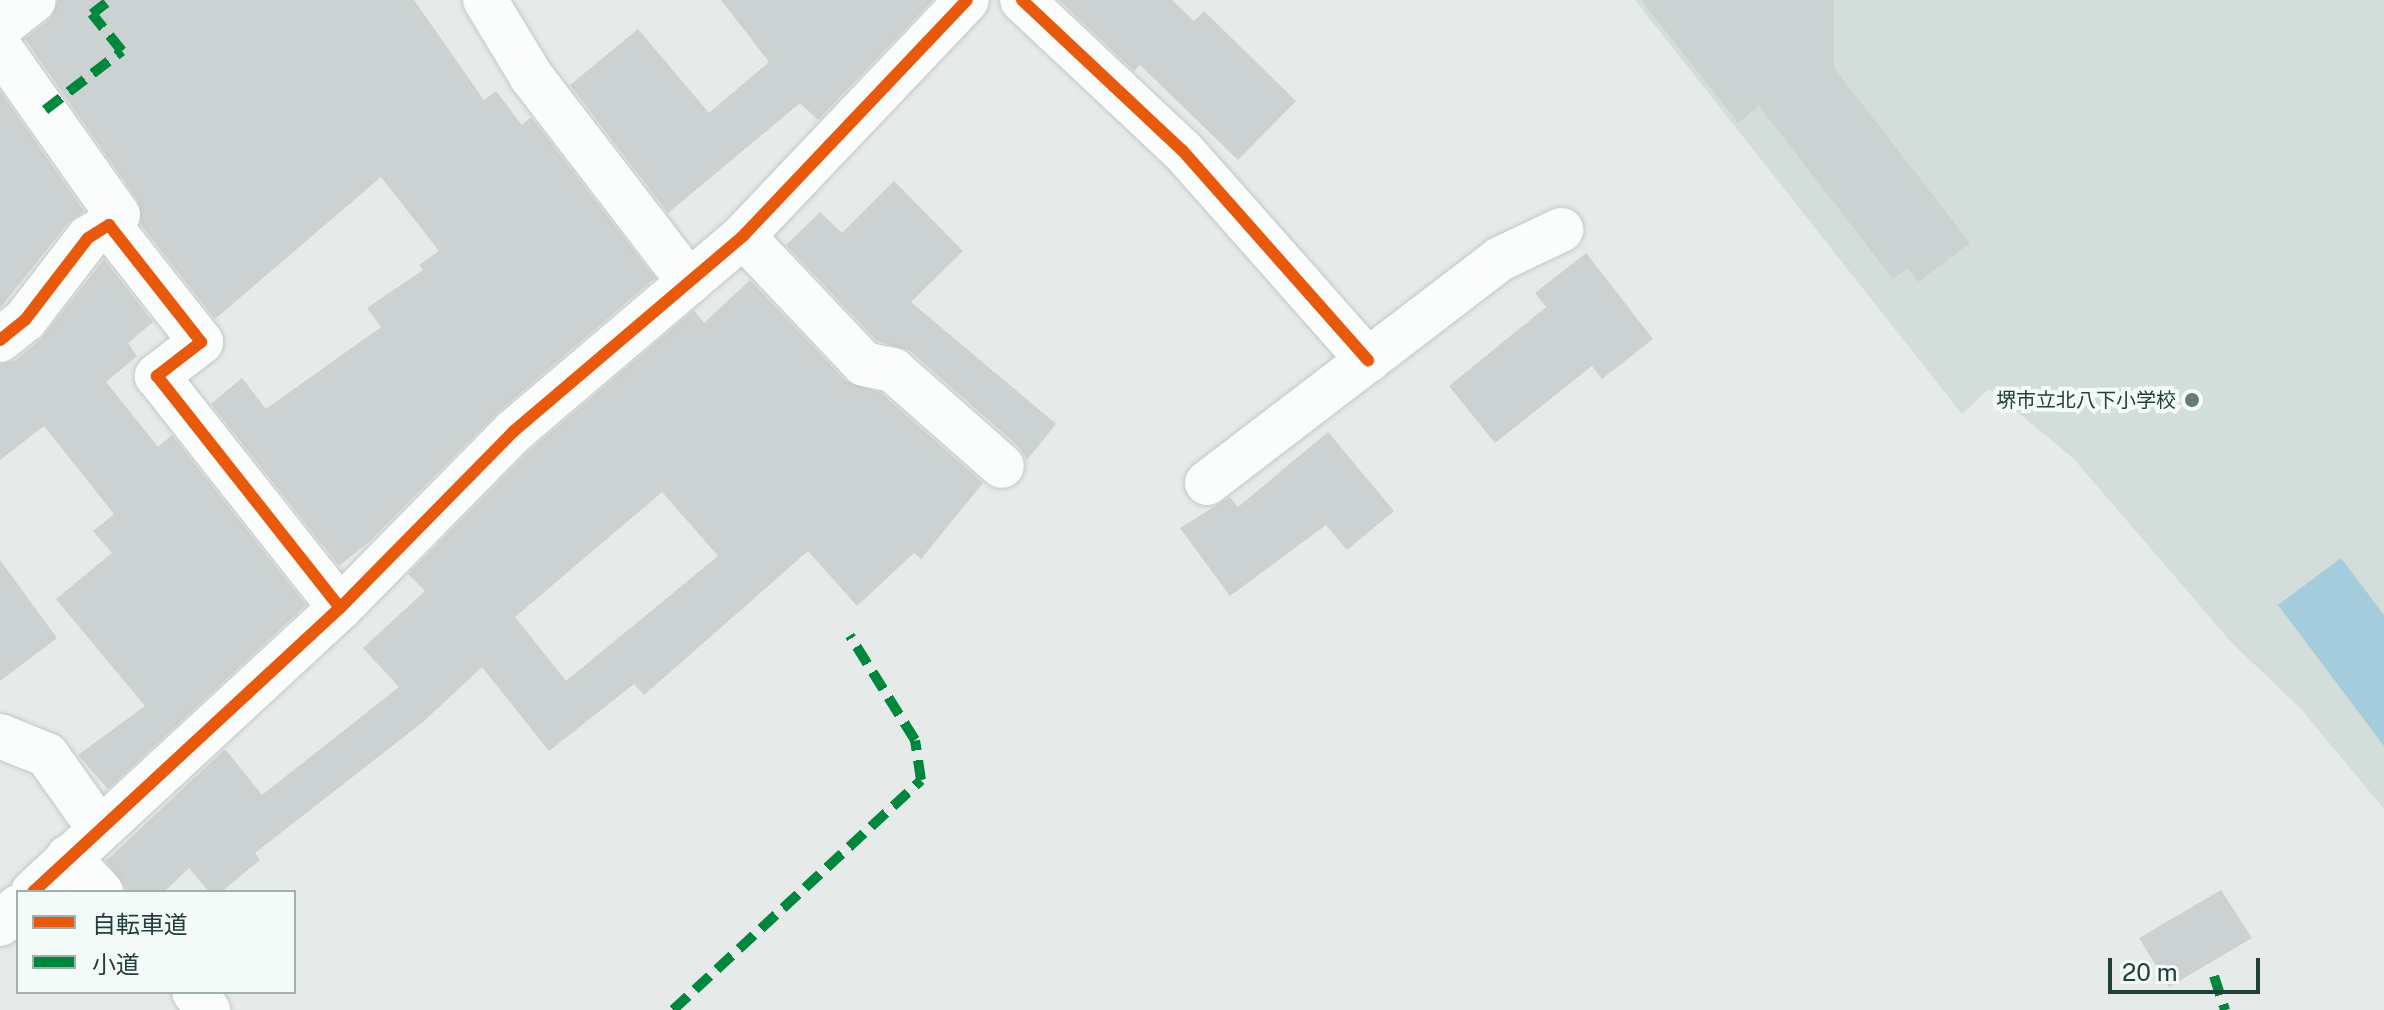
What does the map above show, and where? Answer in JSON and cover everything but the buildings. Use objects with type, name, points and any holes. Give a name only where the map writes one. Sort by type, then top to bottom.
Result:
[{"type":"street","points":[[0,27],[34,0]]},
{"type":"street","points":[[485,0],[531,76],[689,282]]},
{"type":"street","points":[[35,890],[83,842],[340,608],[514,431],[743,236],[967,0]]},
{"type":"street","points":[[1022,0],[1182,150],[1368,360]]},
{"type":"street","points":[[0,48],[118,215],[109,225],[88,238],[25,320],[0,340]]},
{"type":"street","points":[[109,225],[201,342],[157,376],[340,608]]},
{"type":"street","points":[[1207,483],[1500,259],[1561,230]]},
{"type":"street","points":[[743,236],[864,364],[893,370],[1002,466]]},
{"type":"street","points":[[0,736],[47,755],[100,890]]},
{"type":"street","points":[[0,924],[16,909]]},
{"type":"street","points":[[196,994],[208,1010]]},
{"type":"shaded area","name":"堺市立北八下小学校","points":[[1635,0],[2384,0],[2384,809],[2300,708],[2233,644],[2072,457],[1989,389],[1962,414]]},
{"type":"water","points":[[2341,558],[2384,615],[2384,746],[2278,605]]},
{"type":"marked path","points":[[45,110],[122,51],[92,14],[106,3]]},
{"type":"marked path","points":[[673,1010],[921,780],[915,740],[850,636]]},
{"type":"marked path","points":[[2214,976],[2225,1010]]},
{"type":"cycle path","points":[[35,890],[340,608],[514,431],[743,236],[967,0]]},
{"type":"cycle path","points":[[1022,0],[1182,150],[1368,360]]},
{"type":"cycle path","points":[[0,340],[25,320],[88,238],[109,225],[201,342],[157,376],[340,608]]},
{"type":"place","name":"堺市立北八下小学校","points":[[2192,400]]}]
